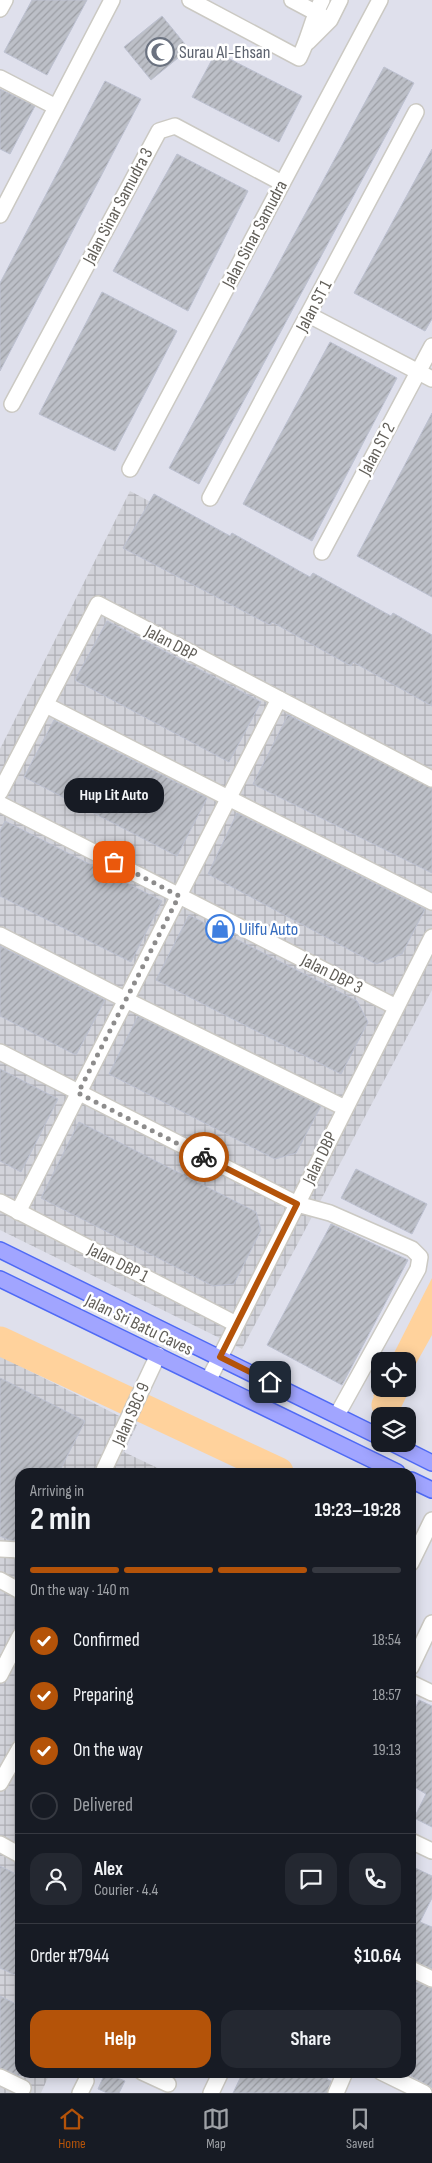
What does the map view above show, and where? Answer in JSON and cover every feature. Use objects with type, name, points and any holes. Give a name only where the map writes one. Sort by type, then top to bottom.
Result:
[{"type":"main road","name":"Jalan Sri Batu Caves","points":[[0,1250],[371,1432]]},
{"type":"main road","name":"Jalan Sri Batu Caves","points":[[0,1278],[389,1468]]},
{"type":"main road","points":[[410,1452],[432,1463]]},
{"type":"main road","points":[[416,1482],[432,1490]]},
{"type":"street","points":[[0,9],[5,0]]},
{"type":"street","points":[[0,215],[7,186],[56,108],[112,0]]},
{"type":"street","points":[[190,0],[299,58],[308,42],[318,6]]},
{"type":"street","points":[[292,0],[318,6],[330,20]]},
{"type":"street","points":[[308,42],[330,20],[340,0]]},
{"type":"street","name":"Jalan Sinar Samudra","points":[[130,469],[380,0]]},
{"type":"street","points":[[0,78],[56,108]]},
{"type":"street","name":"Jalan ST 1","points":[[210,498],[416,112]]},
{"type":"street","name":"Jalan Sinar Samudra 3","points":[[12,404],[159,131],[175,126],[282,184]]},
{"type":"street","points":[[309,315],[432,379]]},
{"type":"street","name":"Jalan ST 2","points":[[322,552],[432,346]]},
{"type":"street","name":"Jalan DBP","points":[[0,792],[98,604],[432,779]]},
{"type":"street","points":[[18,1212],[279,699]]},
{"type":"street","points":[[46,705],[432,902]]},
{"type":"street","name":"Jalan DBP 3","points":[[0,804],[396,1007]]},
{"type":"street","points":[[0,935],[126,1000],[345,1108]]},
{"type":"street","name":"Jalan DBP","points":[[209,1379],[432,937]]},
{"type":"street","points":[[0,1052],[297,1204],[330,1213],[412,1249],[420,1257],[418,1269],[337,1415]]},
{"type":"street","name":"Jalan DBP 1","points":[[0,1202],[236,1324]]},
{"type":"street","name":"Jalan SBC 9","points":[[105,1468],[158,1356]]},
{"type":"street","points":[[416,1553],[432,1520]]},
{"type":"street","points":[[0,1551],[15,1550]]},
{"type":"street","points":[[0,1580],[15,1588]]},
{"type":"street","points":[[416,1657],[432,1623]]},
{"type":"street","points":[[0,1675],[15,1646]]},
{"type":"street","points":[[416,1685],[432,1693]]},
{"type":"street","points":[[0,1784],[15,1760]]},
{"type":"street","points":[[416,1843],[432,1851]]},
{"type":"street","points":[[0,1844],[15,1852]]},
{"type":"street","points":[[416,1971],[432,1979]]},
{"type":"street","points":[[0,2076],[22,2088]]},
{"type":"street","points":[[156,2078],[168,2083]]},
{"type":"street","points":[[211,2093],[218,2078]]},
{"type":"street","points":[[336,2093],[342,2078]]},
{"type":"street","points":[[393,2078],[424,2093]]},
{"type":"shaded area","points":[[130,491],[432,651],[432,990],[242,1349],[0,1230],[0,749]]},
{"type":"shaded area","points":[[432,1278],[432,1335],[416,1364],[416,1352],[395,1352]]},
{"type":"shaded area","points":[[0,1356],[137,1425],[124,1452],[158,1468],[15,1468],[15,2078],[48,2078],[41,2093],[0,2093]]},
{"type":"shaded area","points":[[376,1397],[397,1397],[393,1404]]},
{"type":"building","points":[[32,0],[87,0],[47,75],[4,52]]},
{"type":"building","points":[[162,16],[189,49],[151,80],[124,47]]},
{"type":"building","points":[[216,52],[302,96],[279,142],[192,97]]},
{"type":"building","points":[[384,67],[414,83],[199,484],[169,468]]},
{"type":"building","points":[[105,81],[141,99],[0,371],[0,283]]},
{"type":"building","points":[[0,89],[35,106],[10,154],[0,149]]},
{"type":"building","points":[[432,149],[432,319],[425,331],[354,293]]},
{"type":"building","points":[[177,154],[248,191],[188,311],[113,271]]},
{"type":"building","points":[[102,292],[177,331],[115,451],[39,414]]},
{"type":"building","points":[[330,342],[397,378],[312,541],[243,504]]},
{"type":"building","points":[[432,413],[432,597],[357,556]]},
{"type":"building","points":[[154,494],[230,536],[232,533],[310,577],[313,573],[391,616],[393,613],[432,635],[432,706],[353,662],[351,666],[272,622],[270,625],[123,548]]},
{"type":"building","points":[[107,621],[261,702],[229,762],[75,680]]},
{"type":"building","points":[[288,715],[432,788],[432,873],[253,784]]},
{"type":"building","points":[[54,720],[207,798],[177,856],[24,777]]},
{"type":"building","points":[[237,813],[425,909],[402,954],[376,964],[208,874]]},
{"type":"building","points":[[5,821],[162,901],[131,962],[0,896],[0,831]]},
{"type":"building","points":[[189,915],[357,1001],[368,1022],[341,1074],[156,980]]},
{"type":"building","points":[[0,946],[105,1000],[76,1055],[0,1016]]},
{"type":"building","points":[[138,1016],[321,1106],[296,1153],[275,1159],[109,1074]]},
{"type":"building","points":[[0,1069],[58,1099],[21,1172],[0,1161]]},
{"type":"building","points":[[79,1122],[256,1212],[261,1230],[234,1284],[213,1286],[41,1198]]},
{"type":"building","points":[[356,1169],[427,1204],[412,1234],[341,1198]]},
{"type":"building","points":[[331,1224],[408,1260],[342,1385],[267,1345]]},
{"type":"building","points":[[0,1378],[85,1421],[61,1468],[15,1468],[15,1541],[0,1536]]},
{"type":"building","points":[[419,1700],[432,1706],[432,1827],[416,1819],[416,1814],[426,1794],[416,1788],[416,1706]]},
{"type":"building","points":[[0,1866],[15,1874],[15,1975],[0,1968]]},
{"type":"building","points":[[416,1868],[432,1876],[432,1898],[420,1922],[432,1927],[432,1969],[416,1962]]},
{"type":"building","points":[[416,1982],[432,1988],[432,2088],[414,2078]]},
{"type":"building","points":[[0,1996],[15,2004],[15,2074],[0,2068]]},
{"type":"building","points":[[103,2078],[118,2078],[125,2081],[119,2093],[107,2093],[98,2089]]},
{"type":"building","points":[[240,2078],[327,2078],[331,2081],[327,2093],[233,2093]]},
{"type":"waterway","points":[[0,1341],[270,1468]]},
{"type":"waterway","points":[[386,1405],[390,1397]]},
{"type":"way so far","points":[[114,862],[179,896],[78,1093],[204,1157]]},
{"type":"place","name":"Surau Al-Ehsan","points":[[160,52]]},
{"type":"place","name":"Hup Lit Auto","points":[[114,862]]},
{"type":"place","name":"Uilfu Auto","points":[[220,929]]},
{"type":"route","points":[[204,1157],[297,1204],[220,1357],[270,1382]]}]
